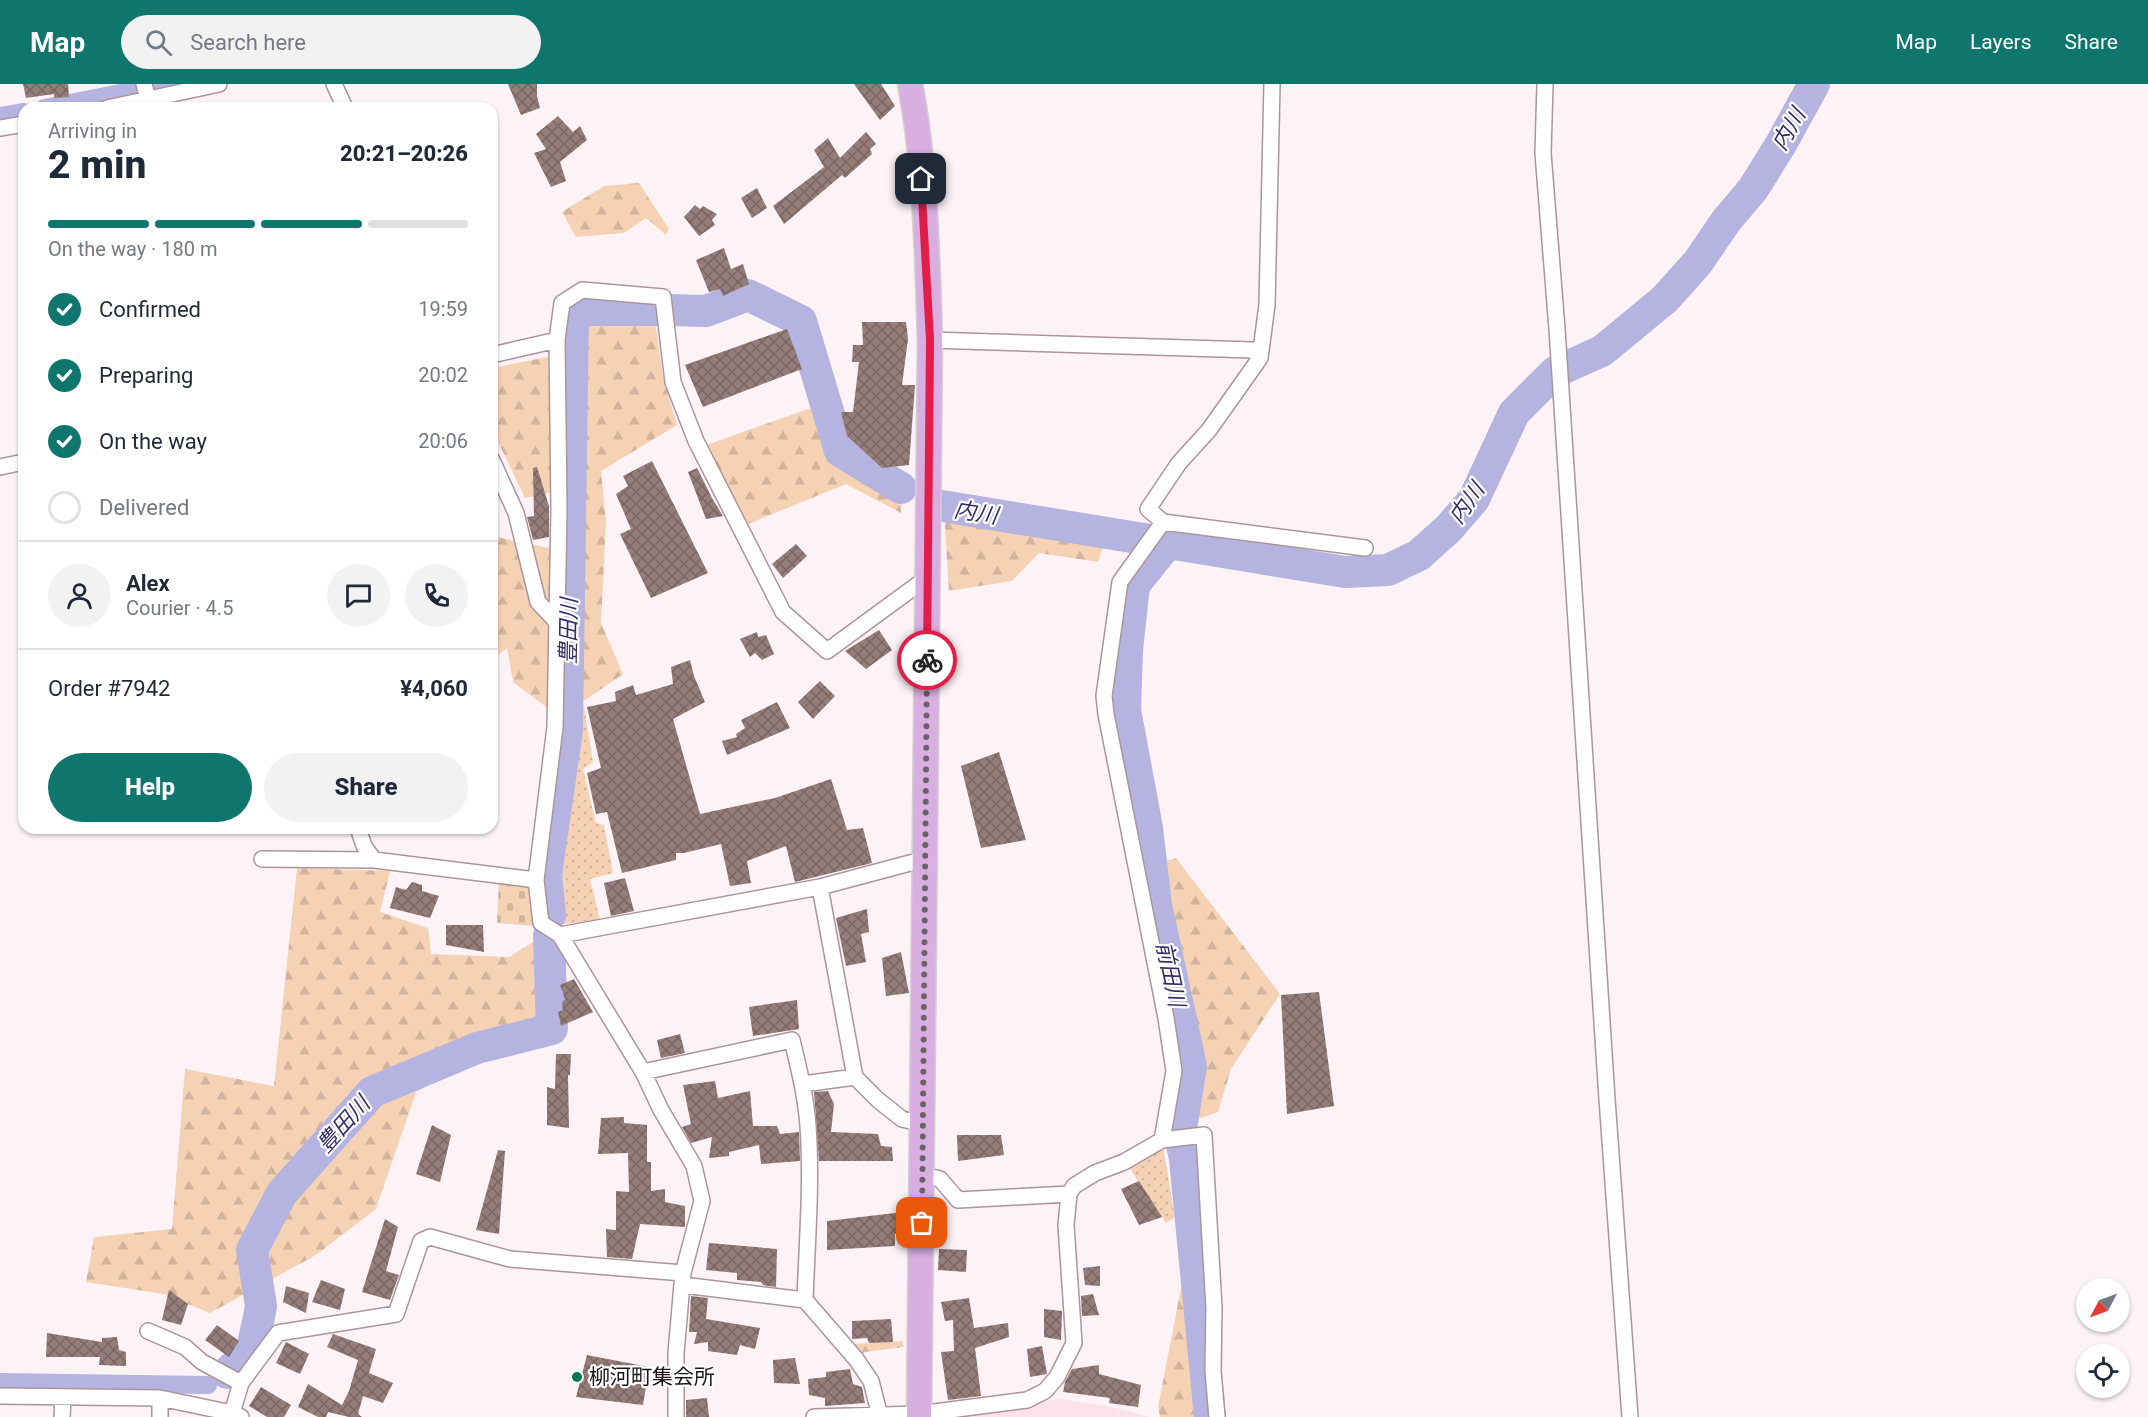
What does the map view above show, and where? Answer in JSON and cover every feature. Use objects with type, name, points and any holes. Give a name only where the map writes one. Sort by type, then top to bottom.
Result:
[{"type":"main road","points":[[910,84],[923,200],[930,340],[919,1415]]},
{"type":"street","points":[[144,84],[149,102]]},
{"type":"street","points":[[157,102],[219,84]]},
{"type":"street","points":[[334,84],[342,102]]},
{"type":"street","points":[[1160,527],[1148,509],[1179,463],[1209,430],[1260,358],[1267,305],[1272,84]]},
{"type":"street","points":[[1545,84],[1543,153],[1557,328],[1630,1417]]},
{"type":"street","points":[[0,128],[18,125]]},
{"type":"street","points":[[676,1417],[676,1353],[683,1279],[702,1201],[694,1166],[661,1110],[643,1072],[560,935],[541,922],[536,880],[555,727],[559,510],[557,340],[562,303],[582,290],[663,297],[673,382],[696,441],[783,612],[827,651],[928,577]]},
{"type":"street","points":[[498,354],[557,340]]},
{"type":"street","points":[[930,340],[1253,350],[1260,358]]},
{"type":"street","points":[[0,468],[18,464]]},
{"type":"street","points":[[498,473],[516,513],[538,602],[557,622]]},
{"type":"street","points":[[1160,527],[1365,549]]},
{"type":"street","points":[[1160,527],[1120,582],[1104,696],[1166,1018],[1174,1071],[1162,1140]]},
{"type":"street","points":[[360,834],[364,846],[374,860]]},
{"type":"street","points":[[560,935],[820,887],[925,858]]},
{"type":"street","points":[[262,859],[374,860],[536,880]]},
{"type":"street","points":[[820,887],[855,1077],[878,1100],[902,1119],[923,1124]]},
{"type":"street","points":[[643,1072],[792,1040],[808,1126],[809,1175],[805,1300]]},
{"type":"street","points":[[802,1084],[855,1077]]},
{"type":"street","points":[[814,1417],[919,1415],[1027,1400],[1045,1391],[1057,1377],[1074,1343],[1066,1226],[1069,1194],[1074,1186],[1095,1173],[1124,1162],[1162,1140],[1204,1135],[1214,1308],[1213,1371],[1217,1417]]},
{"type":"street","points":[[922,1175],[940,1179],[958,1200],[1069,1194]]},
{"type":"street","points":[[0,1396],[160,1398],[236,1415],[241,1383],[278,1333],[396,1314],[421,1241],[430,1237],[510,1259],[683,1279],[805,1300],[856,1359],[871,1381],[880,1416]]},
{"type":"street","points":[[148,1331],[185,1347],[202,1362],[241,1383]]},
{"type":"street","points":[[62,1417],[63,1397]]},
{"type":"street","points":[[160,1398],[160,1417]]},
{"type":"shaded area","points":[[1058,1399],[1106,1406],[1150,1417],[954,1417]]},
{"type":"green space","points":[[639,183],[669,229],[666,235],[646,218],[624,233],[576,237],[562,212],[604,186]]},
{"type":"green space","points":[[582,320],[655,321],[663,377],[677,425],[601,471],[606,522],[601,623],[623,674],[575,707],[574,630]]},
{"type":"green space","points":[[548,357],[553,492],[525,498],[499,444],[498,367]]},
{"type":"green space","points":[[817,406],[837,456],[901,496],[901,513],[846,484],[748,524],[706,445]]},
{"type":"green space","points":[[944,511],[1104,543],[1098,562],[1039,553],[1012,581],[949,591]]},
{"type":"green space","points":[[498,537],[553,549],[549,709],[513,682],[507,648],[498,655]]},
{"type":"green space","points":[[584,706],[593,762],[583,769],[596,823],[604,825],[613,873],[590,879],[600,920],[554,925],[550,876],[575,713]]},
{"type":"green space","points":[[1176,858],[1280,994],[1231,1069],[1218,1112],[1184,1124],[1198,1066],[1159,863]]},
{"type":"green space","points":[[297,868],[390,871],[380,912],[428,928],[431,954],[509,957],[538,939],[540,1022],[416,1092],[376,1209],[316,1255],[210,1313],[163,1294],[86,1282],[94,1237],[172,1229],[185,1069],[274,1086]]},
{"type":"green space","points":[[499,879],[533,885],[536,926],[497,923]]},
{"type":"green space","points":[[1162,1140],[1175,1217],[1166,1223],[1127,1164]]},
{"type":"green space","points":[[1188,1252],[1207,1417],[1160,1417],[1158,1407]]},
{"type":"green space","points":[[902,1341],[904,1347],[865,1352],[859,1356],[853,1344]]},
{"type":"building","points":[[23,84],[68,84],[69,97],[54,98],[54,94],[26,98]]},
{"type":"building","points":[[508,84],[537,84],[540,108],[521,115]]},
{"type":"building","points":[[854,84],[881,84],[895,106],[880,120]]},
{"type":"building","points":[[558,116],[573,132],[580,126],[587,140],[560,162],[566,181],[551,187],[534,153],[546,149],[536,134]]},
{"type":"building","points":[[866,132],[876,144],[870,149],[872,154],[845,178],[842,175],[784,224],[773,206],[824,167],[814,150],[828,138],[840,158]]},
{"type":"building","points":[[757,188],[767,208],[752,218],[741,198]]},
{"type":"building","points":[[695,205],[700,209],[703,206],[717,214],[712,220],[715,225],[699,236],[684,217]]},
{"type":"building","points":[[724,248],[731,269],[743,264],[749,284],[723,296],[720,289],[709,292],[696,260]]},
{"type":"building","points":[[862,322],[906,322],[908,339],[902,385],[915,385],[909,465],[882,468],[847,436],[841,412],[853,412],[859,362],[852,362],[853,345],[863,345]]},
{"type":"building","points":[[787,329],[802,369],[703,407],[685,365]]},
{"type":"building","points":[[652,461],[708,573],[651,598],[620,534],[631,529],[616,494],[628,486],[623,476]]},
{"type":"building","points":[[537,467],[549,506],[549,537],[533,540],[527,517],[534,516],[533,468]]},
{"type":"building","points":[[697,468],[723,516],[706,519],[688,472]]},
{"type":"building","points":[[796,544],[807,556],[783,578],[772,564]]},
{"type":"building","points":[[879,630],[892,650],[866,669],[845,651]]},
{"type":"building","points":[[757,632],[758,637],[766,635],[774,654],[762,660],[755,653],[750,657],[740,639]]},
{"type":"building","points":[[690,660],[705,702],[673,719],[700,814],[775,798],[831,779],[847,830],[863,828],[872,863],[795,882],[786,846],[747,861],[751,883],[730,886],[721,844],[676,853],[676,860],[622,873],[607,812],[596,814],[587,773],[601,768],[587,707],[616,701],[615,692],[633,685],[636,695],[673,684],[671,667]]},
{"type":"building","points":[[820,681],[835,696],[813,719],[798,702]]},
{"type":"building","points":[[777,702],[790,728],[727,755],[722,741],[737,737],[736,734],[745,728],[741,720]]},
{"type":"building","points":[[999,752],[1026,840],[981,848],[961,766]]},
{"type":"building","points":[[625,878],[634,911],[611,916],[604,883]]},
{"type":"building","points":[[412,882],[422,885],[422,891],[439,896],[430,918],[390,908],[396,887],[406,890]]},
{"type":"building","points":[[867,909],[869,932],[861,934],[866,962],[846,966],[836,918]]},
{"type":"building","points":[[446,925],[483,925],[484,952],[446,945]]},
{"type":"building","points":[[901,952],[909,993],[886,996],[882,958]]},
{"type":"building","points":[[574,979],[593,1012],[561,1026],[558,1012],[563,1010],[562,1003],[565,999],[560,985]]},
{"type":"building","points":[[1319,992],[1334,1106],[1287,1114],[1281,995]]},
{"type":"building","points":[[797,1000],[799,1029],[753,1036],[749,1007]]},
{"type":"building","points":[[680,1034],[685,1053],[661,1058],[657,1040]]},
{"type":"building","points":[[556,1054],[571,1054],[570,1075],[568,1075],[569,1128],[547,1125],[547,1087],[555,1089]]},
{"type":"building","points":[[715,1081],[718,1098],[750,1091],[753,1126],[777,1126],[780,1134],[799,1132],[800,1161],[761,1164],[759,1145],[729,1152],[729,1156],[709,1158],[712,1137],[691,1143],[682,1127],[691,1124],[683,1085]]},
{"type":"building","points":[[828,1091],[834,1104],[831,1132],[878,1134],[881,1146],[892,1147],[893,1161],[819,1161],[814,1092]]},
{"type":"building","points":[[624,1117],[624,1123],[647,1125],[647,1162],[651,1162],[651,1191],[665,1189],[665,1202],[685,1206],[685,1227],[640,1224],[632,1259],[607,1257],[606,1229],[616,1230],[616,1191],[629,1192],[628,1153],[598,1154],[601,1118]]},
{"type":"building","points":[[432,1125],[451,1135],[440,1182],[416,1174]]},
{"type":"building","points":[[957,1135],[1001,1135],[1004,1155],[958,1161]]},
{"type":"building","points":[[498,1150],[505,1151],[499,1234],[476,1230]]},
{"type":"building","points":[[1139,1181],[1162,1217],[1139,1225],[1121,1189]]},
{"type":"building","points":[[903,1212],[902,1233],[895,1234],[895,1246],[827,1250],[827,1221]]},
{"type":"building","points":[[385,1219],[398,1227],[386,1271],[399,1275],[390,1300],[362,1292]]},
{"type":"building","points":[[709,1243],[777,1249],[776,1287],[763,1285],[761,1282],[737,1280],[737,1273],[706,1270]]},
{"type":"building","points":[[939,1249],[967,1250],[966,1272],[938,1270]]},
{"type":"building","points":[[1100,1266],[1100,1286],[1085,1285],[1083,1268]]},
{"type":"building","points":[[321,1280],[345,1289],[340,1310],[312,1302]]},
{"type":"building","points":[[286,1286],[309,1293],[306,1313],[283,1302]]},
{"type":"building","points":[[169,1290],[188,1304],[181,1325],[162,1320]]},
{"type":"building","points":[[1093,1294],[1099,1315],[1082,1316],[1081,1296]]},
{"type":"building","points":[[691,1296],[708,1298],[706,1319],[760,1328],[755,1349],[740,1345],[737,1355],[708,1351],[708,1342],[694,1344],[697,1332],[689,1332]]},
{"type":"building","points":[[969,1298],[974,1328],[1008,1323],[1009,1337],[975,1348],[981,1396],[948,1400],[941,1352],[954,1351],[953,1320],[945,1321],[941,1302]]},
{"type":"building","points":[[1044,1309],[1062,1311],[1061,1340],[1044,1337]]},
{"type":"building","points":[[891,1319],[893,1342],[869,1343],[867,1338],[852,1339],[852,1321]]},
{"type":"building","points":[[217,1325],[239,1341],[229,1357],[205,1340]]},
{"type":"building","points":[[47,1333],[102,1342],[102,1338],[117,1337],[119,1350],[126,1352],[126,1366],[99,1365],[100,1357],[46,1357]]},
{"type":"building","points":[[333,1334],[376,1349],[369,1373],[393,1383],[383,1403],[363,1396],[358,1414],[362,1417],[349,1417],[328,1412],[326,1417],[318,1417],[298,1407],[308,1384],[342,1405],[349,1391],[358,1360],[327,1347]]},
{"type":"building","points":[[286,1342],[309,1354],[300,1374],[276,1363]]},
{"type":"building","points":[[1042,1346],[1047,1374],[1030,1377],[1027,1349]]},
{"type":"building","points":[[587,1355],[649,1367],[643,1405],[576,1397]]},
{"type":"building","points":[[795,1358],[800,1384],[774,1383],[773,1360]]},
{"type":"building","points":[[1099,1365],[1099,1374],[1141,1385],[1138,1407],[1109,1403],[1110,1398],[1063,1392],[1072,1369]]},
{"type":"building","points":[[850,1369],[853,1384],[862,1387],[865,1403],[825,1406],[825,1398],[809,1395],[808,1379],[826,1377],[826,1372]]},
{"type":"building","points":[[261,1387],[291,1405],[284,1417],[267,1417],[249,1406]]},
{"type":"building","points":[[707,1398],[709,1417],[686,1417],[686,1400]]},
{"type":"waterway","points":[[75,102],[167,84]]},
{"type":"waterway","name":"内川","points":[[942,506],[1345,572],[1388,570],[1419,555],[1449,528],[1474,499],[1514,413],[1555,372],[1602,351],[1665,299],[1698,262],[1726,221],[1753,189],[1814,84]]},
{"type":"waterway","points":[[0,116],[18,113]]},
{"type":"waterway","name":"内川","points":[[670,310],[706,311],[748,295],[801,321],[840,451],[901,488]]},
{"type":"waterway","name":"豊田川","points":[[550,915],[546,875],[567,730],[573,310],[662,310]]},
{"type":"waterway","points":[[560,345],[573,342]]},
{"type":"waterway","name":"前田川","points":[[1168,543],[1134,585],[1127,650],[1125,710],[1147,828],[1156,905],[1191,1066],[1180,1135],[1185,1159],[1210,1417]]},
{"type":"waterway","name":"豊田川","points":[[227,1373],[252,1349],[261,1306],[252,1250],[282,1193],[372,1092],[477,1048],[552,1029],[549,936]]},
{"type":"waterway","points":[[0,1382],[208,1385]]},
{"type":"way so far","points":[[922,1223],[927,660]]},
{"type":"place","name":"柳河町集会所","points":[[577,1377]]},
{"type":"route","points":[[921,179],[930,340],[927,660]]}]
